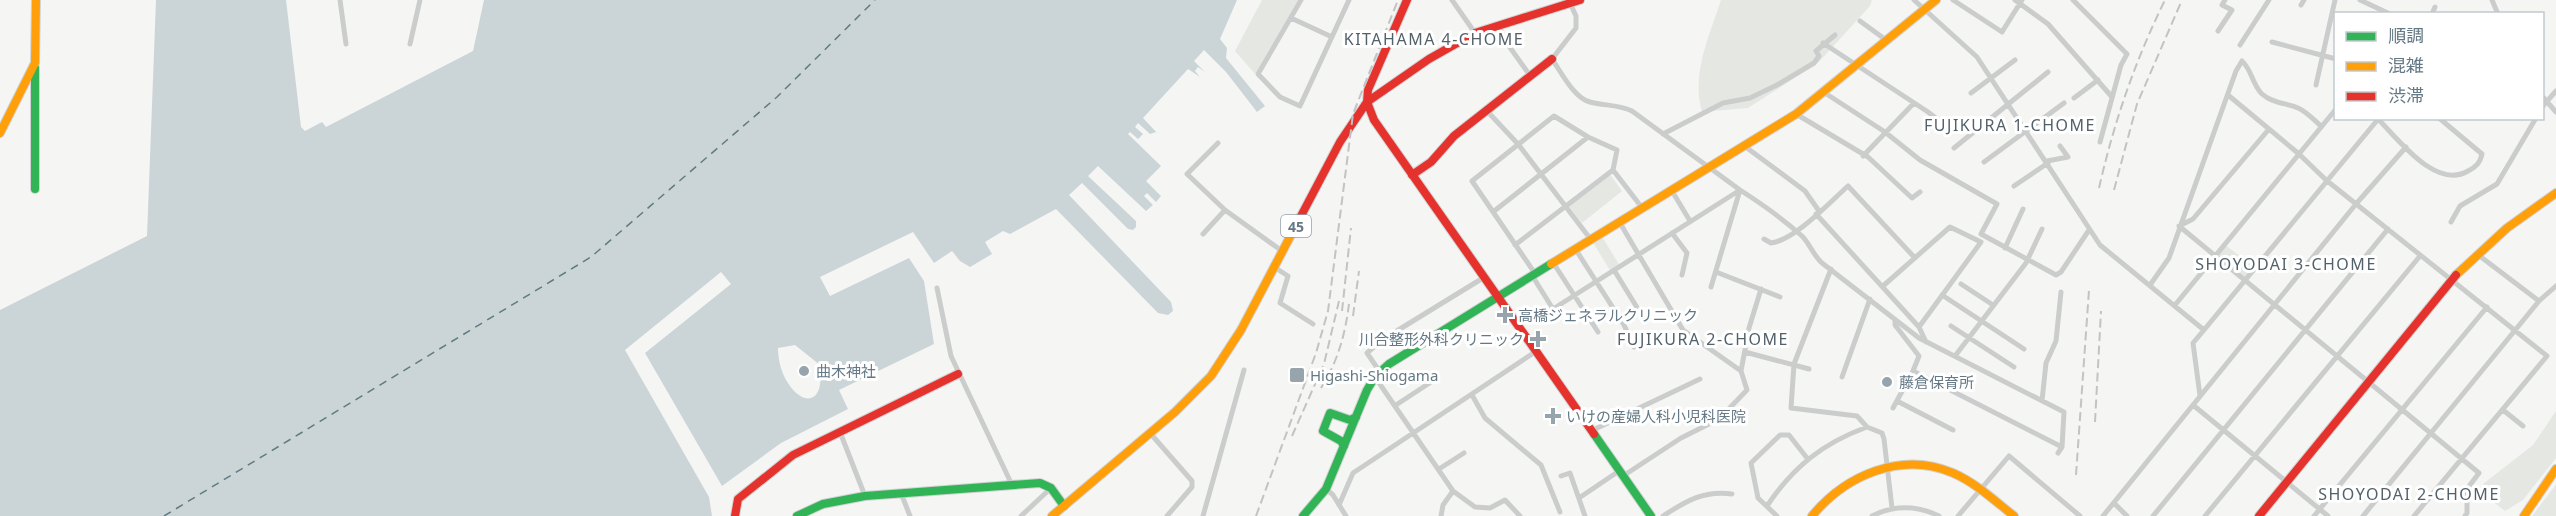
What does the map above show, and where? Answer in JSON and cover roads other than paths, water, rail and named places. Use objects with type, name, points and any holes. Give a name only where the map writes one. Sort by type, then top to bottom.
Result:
[{"type":"main road","points":[[35,189],[36,0]]},
{"type":"main road","points":[[1407,0],[1368,90],[1367,102],[1374,120],[1621,474],[1647,515]]},
{"type":"main road","name":"45","points":[[1054,515],[1150,434],[1210,376],[1241,330],[1340,142],[1367,102],[1429,59],[1475,33],[1580,0]]},
{"type":"main road","points":[[1304,516],[1326,489],[1377,374],[1405,353],[1796,114],[1936,0]]},
{"type":"main road","points":[[1412,175],[1431,162],[1454,136],[1552,59]]},
{"type":"main road","points":[[0,133],[35,63]]},
{"type":"main road","points":[[2259,516],[2452,279],[2507,228],[2555,195]]},
{"type":"main road","points":[[735,516],[738,500],[793,455],[958,374]]},
{"type":"main road","points":[[1344,446],[1341,441],[1323,431],[1330,413],[1350,420],[1356,417]]},
{"type":"main road","points":[[1812,516],[1825,498],[1858,476],[1888,467],[1913,466],[1948,472],[1980,490],[2014,516]]},
{"type":"main road","points":[[2524,516],[2556,469]]},
{"type":"main road","points":[[797,516],[823,504],[865,496],[1040,483],[1051,488],[1064,506]]},
{"type":"street","points":[[340,0],[346,44]]},
{"type":"street","points":[[410,44],[420,0]]},
{"type":"street","points":[[1301,0],[1258,74],[1280,97],[1300,106],[1348,0]]},
{"type":"street","points":[[1914,0],[1977,57],[2100,245],[2204,330]]},
{"type":"street","points":[[1953,0],[2002,32],[2019,2],[2048,24],[2112,97]]},
{"type":"street","points":[[2073,0],[2127,54],[2100,142]]},
{"type":"street","points":[[2218,31],[2232,10],[2222,5],[2225,0]]},
{"type":"street","points":[[2240,45],[2270,0]]},
{"type":"street","points":[[2316,85],[2335,0]]},
{"type":"street","points":[[2360,0],[2386,12]]},
{"type":"street","points":[[1454,1],[1475,33]]},
{"type":"street","points":[[1570,3],[1576,16],[1576,28],[1552,59],[1573,87],[1588,102],[1626,108],[1740,190],[1770,208],[1804,238],[1813,255],[1926,342],[2064,412],[2060,450],[1913,371]]},
{"type":"street","points":[[2433,12],[2435,7]]},
{"type":"street","points":[[1291,18],[1332,37]]},
{"type":"street","points":[[1860,21],[1886,40]]},
{"type":"street","points":[[1499,25],[1504,39],[1531,77]]},
{"type":"street","points":[[1663,134],[1723,103],[1750,98],[1777,85],[1814,63],[1819,56],[1816,51],[1835,35]]},
{"type":"street","points":[[2272,42],[2334,59]]},
{"type":"street","points":[[1823,43],[1950,129]]},
{"type":"street","points":[[1971,93],[2015,60]]},
{"type":"street","points":[[2150,285],[2169,258],[2236,71],[2242,62],[2248,67],[2252,79],[2263,94],[2270,100],[2300,109],[2321,126]]},
{"type":"street","points":[[1954,148],[2048,72]]},
{"type":"street","points":[[2074,98],[2098,80]]},
{"type":"street","points":[[2556,91],[2544,101],[2556,112]]},
{"type":"street","points":[[1824,93],[1885,132],[1920,160],[1997,204],[1981,234],[2026,260],[2056,275],[2072,259],[2089,230]]},
{"type":"street","points":[[2228,95],[2299,154],[2326,180],[2547,356],[2414,516]]},
{"type":"street","points":[[1863,156],[1914,103]]},
{"type":"street","points":[[1984,162],[2064,103]]},
{"type":"street","points":[[1487,111],[1518,144],[1592,240]]},
{"type":"street","points":[[2175,305],[2334,111]]},
{"type":"street","points":[[1796,114],[1868,157],[1912,198],[1920,192]]},
{"type":"street","points":[[1515,245],[1613,170],[1617,150],[1588,137],[1554,116],[1472,181],[1515,245],[1553,309],[1740,190]]},
{"type":"street","points":[[2200,396],[2193,343],[2243,279],[2378,120]]},
{"type":"street","points":[[2380,120],[2430,168],[2452,177],[2467,172],[2480,163],[2482,154],[2441,120]]},
{"type":"street","points":[[2451,222],[2460,206],[2497,184],[2535,120]]},
{"type":"street","points":[[2179,226],[2193,219],[2269,129]]},
{"type":"street","points":[[1493,212],[1588,137]]},
{"type":"street","points":[[1218,142],[1187,174],[1225,210],[1282,251]]},
{"type":"street","points":[[1743,145],[1805,191],[1818,213],[1919,327],[1926,342]]},
{"type":"street","points":[[2014,186],[2047,162],[2068,157],[2060,146]]},
{"type":"street","points":[[2103,516],[2356,204],[2406,147]]},
{"type":"street","points":[[1613,170],[1643,209]]},
{"type":"street","points":[[1764,238],[1771,243],[1776,243],[1796,231],[1848,186],[1915,258]]},
{"type":"street","points":[[1711,287],[1740,190]]},
{"type":"street","points":[[1672,191],[1690,221]]},
{"type":"street","points":[[2005,248],[2023,208]]},
{"type":"street","points":[[1203,234],[1225,210]]},
{"type":"street","points":[[1620,223],[1683,330],[1741,371]]},
{"type":"street","points":[[2179,226],[2402,407],[2479,473],[2468,489],[2465,516]]},
{"type":"street","points":[[1883,286],[1950,227],[1981,242],[1919,327]]},
{"type":"street","points":[[1955,356],[2026,260],[2042,229]]},
{"type":"street","points":[[2153,516],[2388,229]]},
{"type":"street","points":[[1672,233],[1687,253],[1682,275]]},
{"type":"street","points":[[1576,250],[1624,325],[1634,347]]},
{"type":"street","points":[[2477,254],[2539,302]]},
{"type":"street","points":[[2205,516],[2420,256]]},
{"type":"street","points":[[1554,264],[1598,332]]},
{"type":"street","points":[[1274,267],[1288,276],[1280,303],[1313,324]]},
{"type":"street","points":[[1831,269],[1794,364],[1791,408],[1857,416],[1867,428],[1882,433],[1892,508]]},
{"type":"street","points":[[1614,270],[1641,314]]},
{"type":"street","points":[[1716,272],[1780,297]]},
{"type":"street","points":[[1483,278],[1382,340],[1367,354],[1414,434],[1453,491],[1475,507],[1490,508],[1505,500],[1520,516]]},
{"type":"street","points":[[1961,284],[1993,305]]},
{"type":"street","points":[[2364,516],[2539,302],[2556,286]]},
{"type":"street","points":[[937,288],[951,356],[1012,485]]},
{"type":"street","points":[[1579,498],[1726,414],[1747,392],[1741,371],[1761,289]]},
{"type":"street","points":[[2042,401],[2046,363],[2056,340],[2061,292]]},
{"type":"street","points":[[1942,295],[2024,349]]},
{"type":"street","points":[[1842,377],[1870,299]]},
{"type":"street","points":[[2313,516],[2487,307]]},
{"type":"street","points":[[1893,408],[1919,356],[1895,325],[1895,320]]},
{"type":"street","points":[[1951,326],[2014,367]]},
{"type":"street","points":[[1339,505],[1353,473],[1535,352]]},
{"type":"street","points":[[1745,352],[1809,369]]},
{"type":"street","points":[[1203,516],[1244,370]]},
{"type":"street","points":[[1591,431],[1700,378]]},
{"type":"street","points":[[1396,405],[1431,382]]},
{"type":"street","points":[[1472,394],[1485,418],[1543,467],[1560,512]]},
{"type":"street","points":[[1897,401],[1953,430]]},
{"type":"street","points":[[2193,405],[2328,516]]},
{"type":"street","points":[[2503,410],[2523,426]]},
{"type":"street","points":[[1767,506],[1779,487],[1807,458],[1828,444],[1867,428]]},
{"type":"street","points":[[840,432],[865,496]]},
{"type":"street","points":[[1150,434],[1192,481],[1192,487],[1167,516]]},
{"type":"street","points":[[1777,516],[1758,498],[1750,463],[1780,435],[1789,435],[1807,458]]},
{"type":"street","points":[[1439,469],[1464,453]]},
{"type":"street","points":[[1958,516],[2009,456],[2080,516]]},
{"type":"street","points":[[1561,476],[1570,473],[1585,516]]},
{"type":"street","points":[[1020,516],[1051,488]]},
{"type":"street","points":[[1326,489],[1346,516]]},
{"type":"street","points":[[1441,516],[1443,505],[1453,491]]},
{"type":"street","points":[[1663,516],[1692,497],[1720,492],[1732,494]]},
{"type":"street","points":[[901,493],[910,516]]},
{"type":"street","points":[[2114,503],[2127,516]]},
{"type":"street","points":[[1872,516],[1892,508],[1923,510],[1939,516]]},
{"type":"railway","points":[[1256,516],[1316,353],[1328,311],[1353,114],[1398,0]]},
{"type":"railway","points":[[2099,188],[2126,92],[2165,0]]},
{"type":"railway","points":[[2114,190],[2137,104],[2182,0]]},
{"type":"railway","points":[[1342,311],[1351,228]]},
{"type":"railway","points":[[1353,316],[1359,271]]},
{"type":"railway","points":[[2076,475],[2089,290]]},
{"type":"railway","points":[[1292,436],[1324,364],[1339,301]]},
{"type":"railway","points":[[1321,388],[1340,348],[1349,304]]},
{"type":"railway","points":[[2095,422],[2101,311]]},
{"type":"place","name":"高橋ジェネラルクリニック","points":[[1505,315]]},
{"type":"place","name":"川合整形外科クリニック","points":[[1538,339]]},
{"type":"place","name":"曲木神社","points":[[804,371]]},
{"type":"place","name":"Higashi-Shiogama","points":[[1297,375]]},
{"type":"place","name":"藤倉保育所","points":[[1887,382]]},
{"type":"place","name":"いけの産婦人科小児科医院","points":[[1553,416]]},
{"type":"district","name":"KITAHAMA 4-CHOME","points":[[1434,39]]},
{"type":"district","name":"FUJIKURA 1-CHOME","points":[[2010,125]]},
{"type":"district","name":"SHOYODAI 3-CHOME","points":[[2286,264]]},
{"type":"district","name":"FUJIKURA 2-CHOME","points":[[1703,339]]},
{"type":"district","name":"SHOYODAI 2-CHOME","points":[[2409,494]]}]
